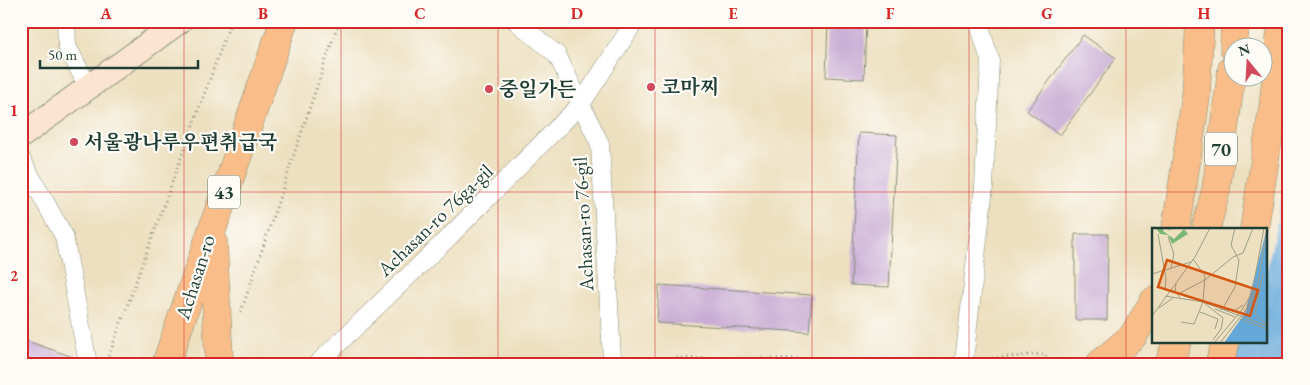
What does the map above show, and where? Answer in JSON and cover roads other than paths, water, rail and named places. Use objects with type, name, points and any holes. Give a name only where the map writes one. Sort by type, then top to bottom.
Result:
[{"type":"main road","name":"Achasan-ro","points":[[166,364],[212,224],[284,21]]},
{"type":"main road","points":[[1176,228],[1196,96],[1200,21]]},
{"type":"main road","points":[[1234,38],[1235,21]]},
{"type":"main road","name":"70","points":[[1254,228],[1273,108],[1282,21]]},
{"type":"main road","name":"70","points":[[1206,228],[1216,190],[1229,88]]},
{"type":"main road","points":[[212,224],[219,359],[221,364]]},
{"type":"main road","points":[[1100,364],[1133,336],[1152,304]]},
{"type":"main road","points":[[1169,364],[1177,342]]},
{"type":"main road","points":[[1219,364],[1226,342]]},
{"type":"street","points":[[66,21],[67,46],[88,87]]},
{"type":"street","points":[[21,136],[180,21]]},
{"type":"street","name":"Achasan-ro 76-gil","points":[[516,21],[557,55],[600,144],[614,361]]},
{"type":"street","name":"Achasan-ro 76ga-gil","points":[[317,364],[450,236],[581,104],[635,21]]},
{"type":"street","points":[[962,362],[984,187],[990,60],[978,21]]},
{"type":"street","points":[[21,159],[64,236],[88,364]]},
{"type":"water","points":[[1289,21],[1289,364],[1225,364],[1231,342],[1268,342],[1268,228],[1266,228],[1227,88],[1272,88],[1272,38],[1228,38]]},
{"type":"water","points":[[1222,40],[1222,71],[1214,42]]},
{"type":"place","name":"코마찌","points":[[651,87]]},
{"type":"place","name":"중일가든","points":[[489,89]]},
{"type":"place","name":"서울광나루우편취급국","points":[[74,142]]}]
